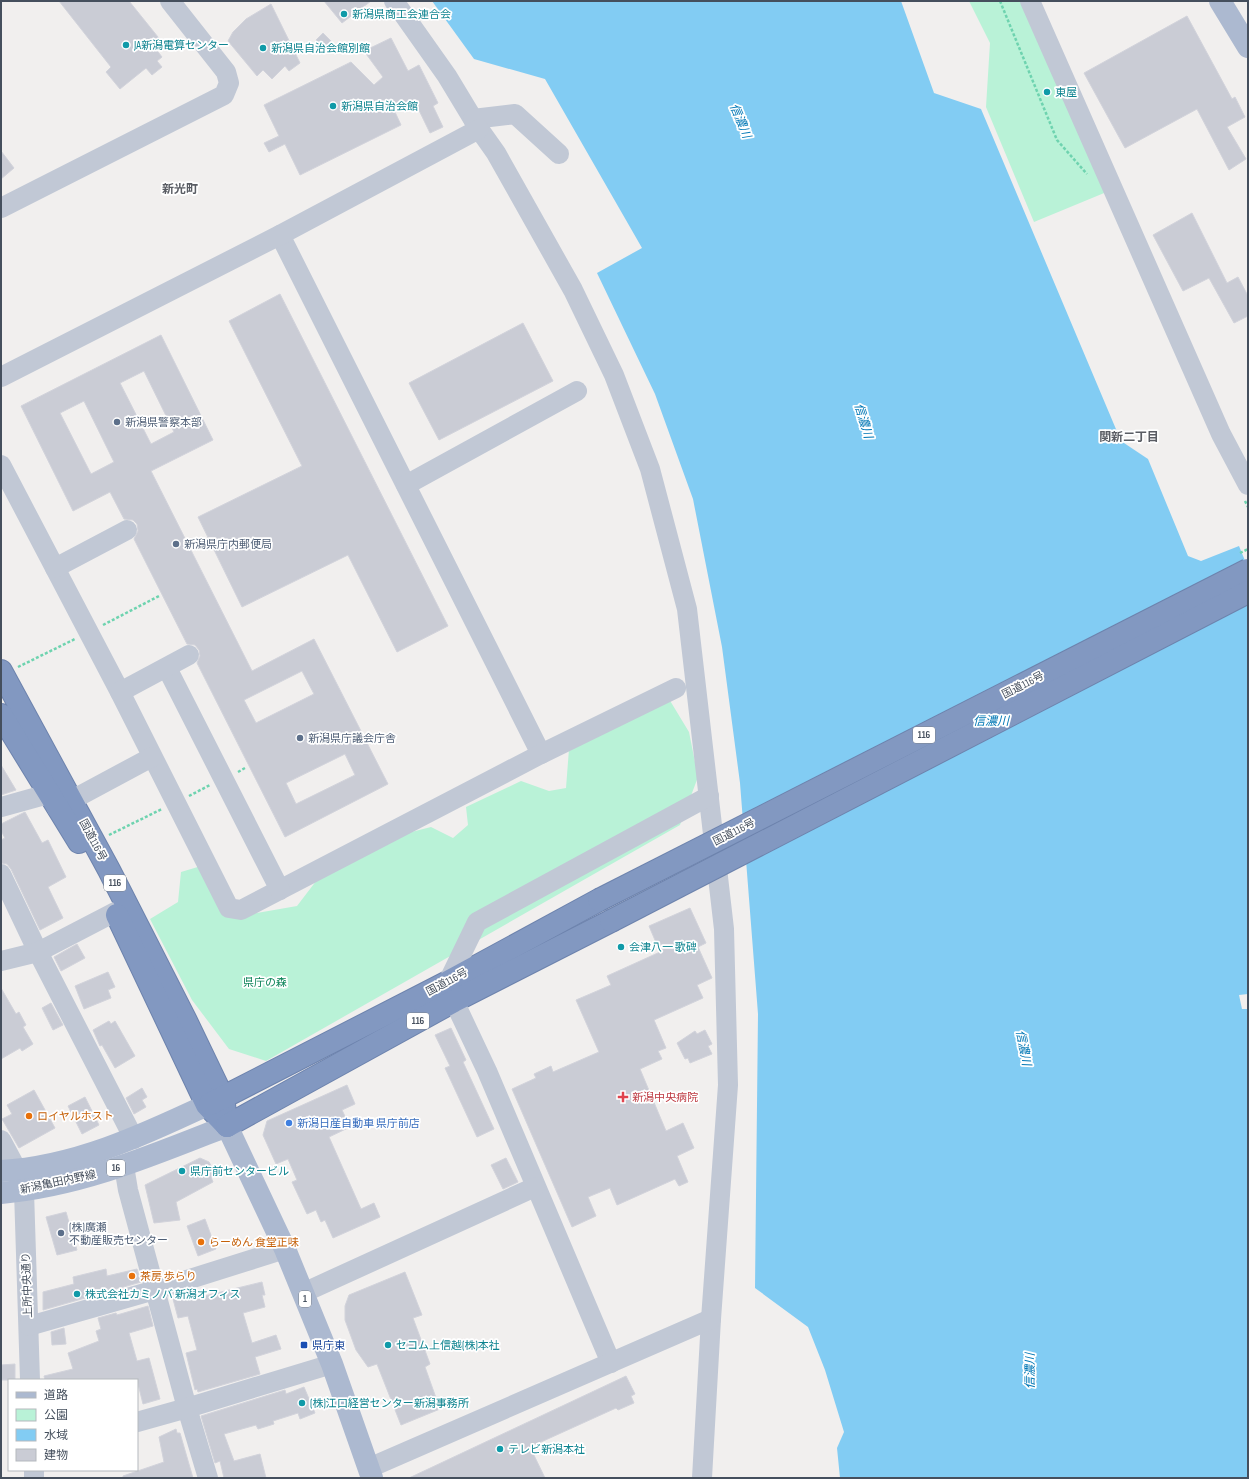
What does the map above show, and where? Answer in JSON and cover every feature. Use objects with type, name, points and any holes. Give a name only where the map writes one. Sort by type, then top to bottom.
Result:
[{"type":"highway","name":"国道116号","points":[[1,672],[78,840],[227,1126],[599,900],[1248,570]]},
{"type":"highway","name":"国道116号","points":[[215,1101],[451,991],[611,921],[1248,592]]},
{"type":"highway","name":"国道116号","points":[[1,715],[59,801],[146,941],[215,1101]]},
{"type":"main road","points":[[1220,1],[1248,47]]},
{"type":"main road","name":"新潟亀田内野線","points":[[9,1171],[72,1160],[134,1139],[215,1101]]},
{"type":"main road","name":"新潟亀田内野線","points":[[1,1193],[24,1191],[78,1180],[124,1166],[227,1126]]},
{"type":"main road","name":"1","points":[[227,1126],[285,1249],[332,1364],[370,1473]]},
{"type":"street","points":[[1,208],[224,94],[229,83],[226,72],[170,1]]},
{"type":"street","points":[[394,1],[447,76],[476,124],[496,153],[573,290],[614,375],[650,469],[687,609],[710,796],[724,929],[728,1085],[711,1319],[702,1478]]},
{"type":"street","points":[[1030,1],[1221,434],[1248,485]]},
{"type":"street","points":[[1,377],[280,235],[476,124],[515,114],[559,154]]},
{"type":"street","points":[[280,235],[540,754]]},
{"type":"street","points":[[406,485],[577,391]]},
{"type":"street","points":[[1,465],[120,692],[229,908],[241,910],[540,754],[676,688]]},
{"type":"street","points":[[55,568],[127,530]]},
{"type":"street","points":[[120,692],[167,668],[188,655]]},
{"type":"street","points":[[167,668],[280,890]]},
{"type":"street","points":[[1,807],[59,801],[152,757]]},
{"type":"street","points":[[611,1363],[451,991],[477,922],[710,796]]},
{"type":"street","points":[[1,874],[38,952],[134,1139]]},
{"type":"street","points":[[1,961],[38,952],[115,912]]},
{"type":"street","name":"上所中央通り","points":[[1,1140],[9,1171],[24,1191],[30,1379]]},
{"type":"street","points":[[124,1166],[128,1190],[187,1408],[208,1478]]},
{"type":"street","points":[[303,1293],[535,1187]]},
{"type":"street","points":[[28,1326],[155,1290],[285,1249]]},
{"type":"street","points":[[370,1473],[711,1319]]},
{"type":"street","points":[[138,1422],[332,1364]]},
{"type":"green space","points":[[969,1],[1025,1],[1109,191],[1034,222],[986,107],[990,43]]},
{"type":"green space","name":"県庁の森","points":[[669,699],[689,732],[698,777],[680,825],[266,1061],[229,1049],[192,1000],[150,919],[178,902],[181,872],[201,866],[215,886],[229,918],[297,906],[323,872],[384,839],[431,827],[453,838],[468,825],[466,807],[521,781],[549,791],[566,788],[569,749]]},
{"type":"water","name":"信濃川","points":[[432,1],[901,1],[934,93],[981,109],[1121,441],[1148,459],[1188,556],[1201,561],[1239,546],[1248,568],[1248,994],[1239,995],[1242,1009],[1248,1009],[1248,1478],[840,1478],[837,1448],[844,1432],[825,1370],[808,1327],[755,1288],[758,1014],[740,783],[722,647],[693,499],[655,394],[597,273],[642,248],[545,79],[474,59]]},
{"type":"building","name":"JA新潟電算センター","points":[[59,1],[129,1],[162,42],[155,48],[162,57],[157,61],[162,67],[152,75],[146,68],[120,89],[106,72],[111,67]]},
{"type":"building","name":"新潟県商工会連合会","points":[[324,1],[371,1],[342,23]]},
{"type":"building","name":"新潟県自治会館別館","points":[[271,4],[300,63],[289,71],[285,66],[272,79],[263,70],[257,76],[228,41],[233,32],[246,19]]},
{"type":"building","points":[[1187,16],[1232,99],[1235,97],[1245,117],[1227,127],[1246,159],[1229,170],[1197,109],[1125,148],[1084,73]]},
{"type":"building","points":[[323,33],[335,45],[327,52],[316,40]]},
{"type":"building","name":"新潟県自治会館","points":[[391,38],[408,71],[419,65],[438,103],[433,106],[443,127],[430,133],[415,102],[395,112],[401,125],[300,175],[285,144],[269,152],[264,143],[279,136],[264,105],[351,62],[374,85],[383,77],[364,51]]},
{"type":"building","points":[[1,151],[14,168],[1,179]]},
{"type":"building","points":[[1192,213],[1227,283],[1238,277],[1248,296],[1248,316],[1234,323],[1209,278],[1183,291],[1153,235]]},
{"type":"building","points":[[280,294],[448,626],[397,652],[348,555],[242,607],[198,517],[302,466],[229,321]]},
{"type":"building","points":[[523,323],[553,381],[439,440],[409,383]]},
{"type":"building","points":[[161,335],[213,440],[151,471],[252,671],[314,639],[388,784],[285,837],[197,663],[200,656],[199,650],[195,645],[187,644],[134,539],[138,531],[137,524],[133,520],[124,519],[110,492],[73,511],[21,406]],"holes":[[[144,371],[174,432],[151,444],[120,383]],[[84,401],[114,462],[91,474],[60,413]],[[302,671],[314,694],[256,723],[244,700]],[[345,754],[355,775],[296,804],[286,783]]]},
{"type":"building","points":[[1,765],[16,790],[1,795]]},
{"type":"building","points":[[25,812],[42,843],[48,840],[66,877],[48,887],[63,918],[40,930],[11,869],[7,864],[1,863],[1,840],[5,838],[1,831],[1,824]]},
{"type":"building","points":[[690,908],[706,943],[698,947],[712,978],[697,985],[703,998],[654,1020],[666,1048],[658,1051],[662,1059],[640,1069],[666,1131],[683,1123],[694,1148],[677,1156],[688,1182],[679,1186],[675,1179],[617,1205],[610,1188],[588,1197],[596,1216],[572,1227],[512,1089],[536,1078],[534,1074],[551,1066],[553,1072],[599,1052],[576,1000],[611,985],[607,976],[660,952],[649,926]]},
{"type":"building","points":[[77,944],[85,958],[61,971],[54,957]]},
{"type":"building","points":[[108,972],[115,987],[108,990],[111,998],[84,1009],[75,986]]},
{"type":"building","points":[[1,988],[16,1014],[19,1012],[26,1025],[23,1027],[33,1044],[22,1051],[20,1048],[1,1059]]},
{"type":"building","points":[[51,1003],[63,1025],[53,1030],[42,1008]]},
{"type":"building","points":[[109,1021],[111,1024],[115,1021],[135,1056],[115,1068],[102,1045],[100,1046],[93,1030]]},
{"type":"building","points":[[451,1028],[466,1060],[463,1062],[494,1129],[477,1137],[445,1068],[450,1066],[435,1035]]},
{"type":"building","points":[[705,1030],[712,1044],[708,1046],[712,1054],[690,1063],[688,1058],[685,1059],[677,1043],[695,1031],[697,1034]]},
{"type":"building","points":[[347,1085],[355,1104],[342,1110],[350,1127],[329,1137],[361,1209],[374,1203],[380,1217],[333,1238],[325,1220],[321,1222],[316,1210],[307,1214],[292,1182],[297,1180],[288,1159],[276,1164],[263,1135],[267,1121]]},
{"type":"building","points":[[142,1088],[147,1097],[142,1100],[146,1107],[134,1114],[126,1098]]},
{"type":"building","points":[[34,1090],[55,1128],[19,1148],[2,1119],[12,1114],[7,1105]]},
{"type":"building","points":[[85,1097],[99,1125],[82,1134],[68,1106]]},
{"type":"building","points":[[200,1158],[209,1162],[216,1174],[211,1177],[213,1182],[176,1202],[180,1220],[154,1223],[145,1185]]},
{"type":"building","points":[[506,1158],[518,1182],[503,1189],[491,1165]]},
{"type":"building","name":"(株)廣瀬 不動産販売センター","points":[[66,1212],[77,1250],[57,1255],[46,1217]]},
{"type":"building","points":[[205,1219],[216,1249],[198,1256],[187,1226]]},
{"type":"building","name":"株式会社カミノバ 新潟オフィス","points":[[106,1269],[107,1276],[137,1269],[141,1282],[43,1310],[43,1292],[74,1284],[73,1277]]},
{"type":"building","name":"セコム上信越(株)本社","points":[[405,1272],[422,1315],[413,1318],[430,1364],[425,1367],[440,1409],[401,1425],[377,1364],[368,1367],[356,1350],[345,1320],[345,1306],[349,1295]]},
{"type":"building","points":[[262,1282],[265,1295],[262,1295],[265,1307],[243,1313],[252,1343],[276,1335],[281,1349],[255,1357],[260,1374],[198,1392],[197,1389],[195,1390],[186,1353],[197,1350],[188,1316],[178,1318],[173,1299],[191,1293],[192,1299]]},
{"type":"building","points":[[148,1306],[153,1326],[129,1333],[137,1361],[149,1358],[160,1399],[143,1404],[138,1379],[45,1379],[44,1376],[73,1369],[68,1353],[99,1341],[96,1331],[101,1329],[98,1318],[116,1313],[117,1315]]},
{"type":"building","points":[[64,1328],[66,1344],[52,1345],[51,1332]]},
{"type":"building","points":[[15,1364],[15,1379],[1,1380],[1,1365]]},
{"type":"building","points":[[626,1376],[635,1394],[631,1396],[634,1403],[618,1410],[616,1408],[530,1447],[545,1478],[409,1478]]},
{"type":"building","points":[[304,1387],[315,1413],[300,1419],[298,1413],[273,1421],[274,1424],[258,1429],[256,1425],[224,1434],[234,1461],[260,1454],[266,1478],[224,1478],[220,1461],[215,1463],[201,1416],[285,1390],[286,1394]]},
{"type":"building","points":[[176,1429],[177,1433],[180,1433],[193,1478],[123,1478],[123,1476],[164,1462],[159,1437]]},
{"type":"place","name":"新潟県商工会連合会","points":[[344,14]]},
{"type":"place","name":"JA新潟電算センター","points":[[126,45]]},
{"type":"place","name":"新潟県自治会館別館","points":[[263,48]]},
{"type":"place","name":"東屋","points":[[1047,92]]},
{"type":"place","name":"新潟県自治会館","points":[[333,106]]},
{"type":"place","name":"新潟県警察本部","points":[[117,422]]},
{"type":"place","name":"新潟県庁内郵便局","points":[[176,544]]},
{"type":"place","name":"新潟県庁議会庁舎","points":[[300,738]]},
{"type":"place","name":"会津八一 歌碑","points":[[621,947]]},
{"type":"place","name":"新潟中央病院","points":[[623,1097]]},
{"type":"place","name":"ロイヤルホスト","points":[[29,1116]]},
{"type":"place","name":"新潟日産自動車 県庁前店","points":[[289,1123]]},
{"type":"place","name":"県庁前センタービル","points":[[182,1171]]},
{"type":"place","name":"(株)廣瀬 不動産販売センター","points":[[61,1233]]},
{"type":"place","name":"らーめん 食堂正味","points":[[201,1242]]},
{"type":"place","name":"茶房 歩らり","points":[[132,1276]]},
{"type":"place","name":"株式会社カミノバ 新潟オフィス","points":[[77,1294]]},
{"type":"place","name":"県庁東","points":[[304,1345]]},
{"type":"place","name":"セコム上信越(株)本社","points":[[388,1345]]},
{"type":"place","name":"(株)江口経営センター新潟事務所","points":[[302,1403]]},
{"type":"place","name":"テレビ新潟本社","points":[[500,1449]]},
{"type":"district","name":"新光町","points":[[180,189]]},
{"type":"district","name":"関新二丁目","points":[[1129,437]]}]
